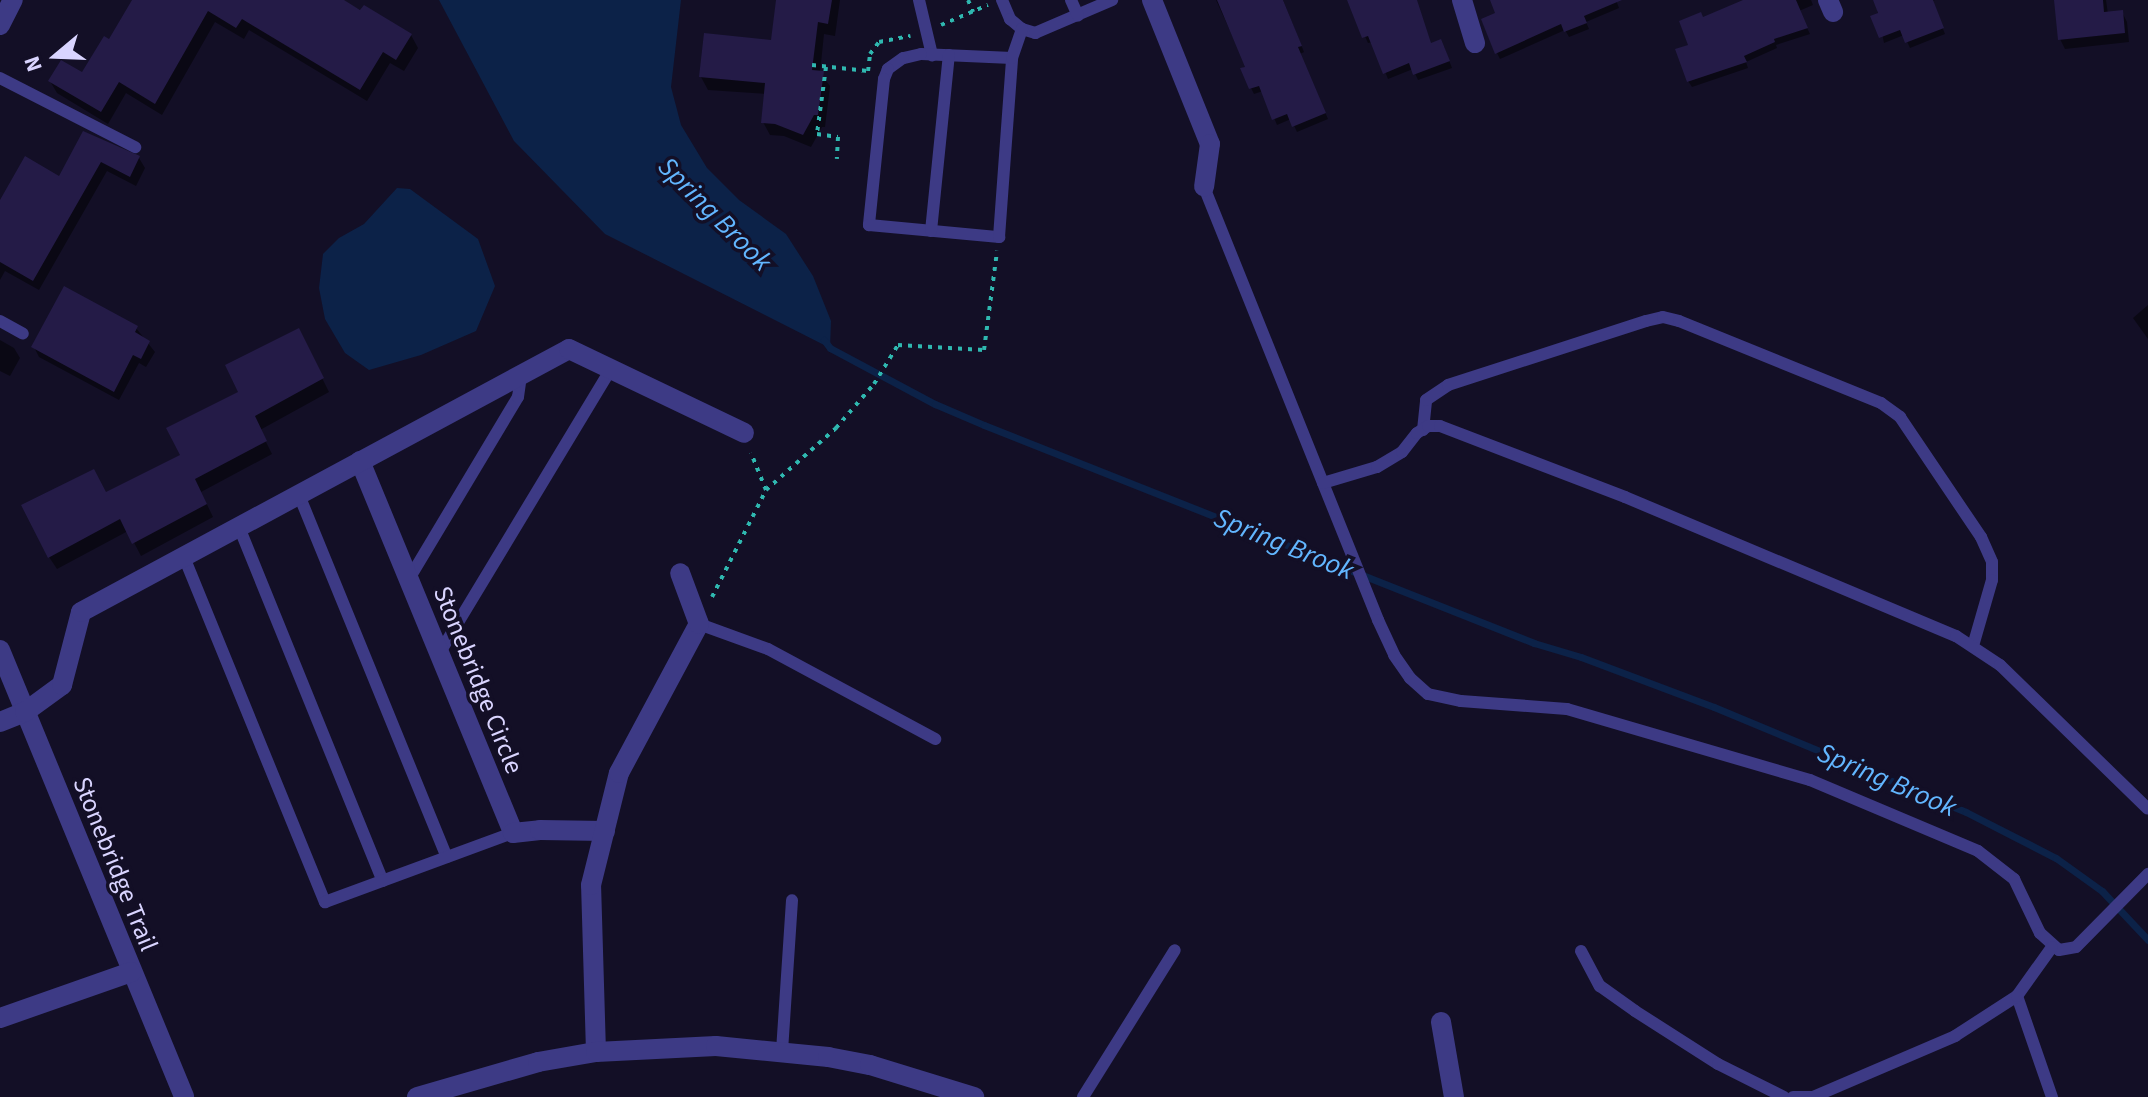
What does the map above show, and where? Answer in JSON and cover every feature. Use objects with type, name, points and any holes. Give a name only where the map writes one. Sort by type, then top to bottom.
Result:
[{"type":"street","points":[[1152,0],[1210,144],[1204,187]]},
{"type":"street","points":[[1462,0],[1475,43]]},
{"type":"street","points":[[0,722],[25,712],[62,685],[81,612],[569,349],[744,433]]},
{"type":"street","name":"Stonebridge Circle","points":[[360,461],[513,833]]},
{"type":"street","points":[[596,1052],[591,885],[619,773],[699,624],[680,573]]},
{"type":"street","name":"Stonebridge Trail","points":[[0,650],[184,1097]]},
{"type":"street","points":[[513,833],[540,830],[605,831]]},
{"type":"street","points":[[0,1018],[131,972]]},
{"type":"street","points":[[1441,1022],[1454,1097]]},
{"type":"street","points":[[417,1097],[498,1071],[596,1052],[701,1046],[782,1051],[870,1065],[967,1096]]},
{"type":"lane","points":[[919,0],[932,55]]},
{"type":"lane","points":[[1002,0],[1010,19],[1022,29],[1035,33],[1112,0]]},
{"type":"lane","points":[[1071,0],[1078,16]]},
{"type":"lane","points":[[1012,58],[932,55],[903,58],[888,69],[884,79],[869,225],[999,237],[1012,58],[1022,29]]},
{"type":"lane","points":[[931,231],[949,55]]},
{"type":"lane","points":[[0,78],[135,147]]},
{"type":"lane","points":[[1204,187],[1394,655],[1410,678],[1428,694],[1461,701],[1567,709],[1810,780],[1978,851],[2014,879],[2040,933],[2052,947],[2076,947],[2148,874]]},
{"type":"lane","points":[[1423,430],[1426,400],[1448,385],[1646,321],[1663,317],[1679,321],[1881,403],[1900,417],[1981,537],[1992,562],[1992,580],[1973,646]]},
{"type":"lane","points":[[0,321],[23,334]]},
{"type":"lane","points":[[439,654],[611,369]]},
{"type":"lane","points":[[409,579],[518,397],[521,375]]},
{"type":"lane","points":[[1323,483],[1377,467],[1402,452],[1423,430],[1440,426],[1625,497],[1973,646],[2011,675],[2148,809]]},
{"type":"lane","points":[[299,495],[447,857]]},
{"type":"lane","points":[[239,527],[383,881]]},
{"type":"lane","points":[[184,557],[325,902],[513,833]]},
{"type":"lane","points":[[699,624],[768,649],[935,739]]},
{"type":"lane","points":[[782,1051],[792,900]]},
{"type":"lane","points":[[1793,1097],[1813,1097],[1955,1036],[2017,996],[2052,947]]},
{"type":"lane","points":[[1083,1097],[1175,950]]},
{"type":"lane","points":[[1581,951],[1600,986],[1623,1003],[1718,1064],[1784,1097]]},
{"type":"lane","points":[[2017,996],[2052,1097]]},
{"type":"path","points":[[968,0],[973,12]]},
{"type":"path","points":[[812,65],[868,71],[870,54],[879,42],[926,30],[1002,0]]},
{"type":"path","points":[[826,67],[817,134],[838,137],[837,159]]},
{"type":"path","points":[[699,624],[766,490],[836,428],[874,384],[898,345],[984,350],[999,237]]},
{"type":"path","points":[[744,433],[766,490]]},
{"type":"water","points":[[439,0],[681,0],[671,87],[681,125],[707,168],[739,200],[786,234],[813,276],[831,321],[830,348],[605,234],[514,141]]},
{"type":"water","points":[[397,188],[410,189],[478,239],[495,286],[476,331],[421,355],[369,370],[345,353],[325,319],[319,288],[323,254],[339,238],[364,224]]},
{"type":"building","points":[[132,0],[344,0],[360,10],[364,5],[412,34],[396,60],[383,52],[360,90],[242,19],[236,28],[208,11],[155,104],[119,82],[101,112],[48,81],[61,60],[82,72],[104,36],[109,39]]},
{"type":"building","points":[[776,0],[832,0],[828,24],[818,22],[812,70],[824,71],[818,115],[814,115],[803,135],[775,124],[761,123],[765,83],[699,77],[704,33],[771,40]]},
{"type":"building","points":[[1217,0],[1283,0],[1302,46],[1298,47],[1326,113],[1292,127],[1287,114],[1272,120],[1259,86],[1249,89],[1240,68],[1245,67]]},
{"type":"building","points":[[1347,0],[1417,0],[1431,43],[1441,39],[1450,61],[1413,75],[1409,63],[1383,74],[1368,36],[1362,38]]},
{"type":"building","points":[[1490,0],[1622,0],[1584,16],[1587,23],[1564,32],[1561,24],[1495,54],[1481,19],[1495,13]]},
{"type":"building","points":[[1743,0],[1796,0],[1808,28],[1774,39],[1775,42],[1744,56],[1747,62],[1687,82],[1675,49],[1688,45],[1679,21],[1701,12],[1703,17]]},
{"type":"building","points":[[1873,0],[1933,0],[1944,28],[1905,43],[1900,30],[1879,38],[1870,16],[1878,13]]},
{"type":"building","points":[[2054,0],[2103,0],[2104,12],[2123,10],[2125,33],[2058,40]]},
{"type":"building","points":[[83,131],[140,156],[130,177],[101,162],[33,281],[0,262],[0,200],[25,156],[59,176]]},
{"type":"building","points":[[64,286],[138,326],[135,332],[150,341],[141,359],[133,355],[114,392],[31,347]]},
{"type":"building","points":[[299,328],[324,378],[255,416],[267,441],[195,479],[207,504],[132,544],[120,519],[48,558],[21,505],[94,469],[106,492],[180,455],[166,428],[238,392],[225,365]]},
{"type":"waterway","name":"Spring Brook","points":[[824,340],[830,348],[935,404],[984,425],[1534,643],[1581,657],[1714,707],[1966,812],[2056,858],[2102,891],[2148,940]]}]
